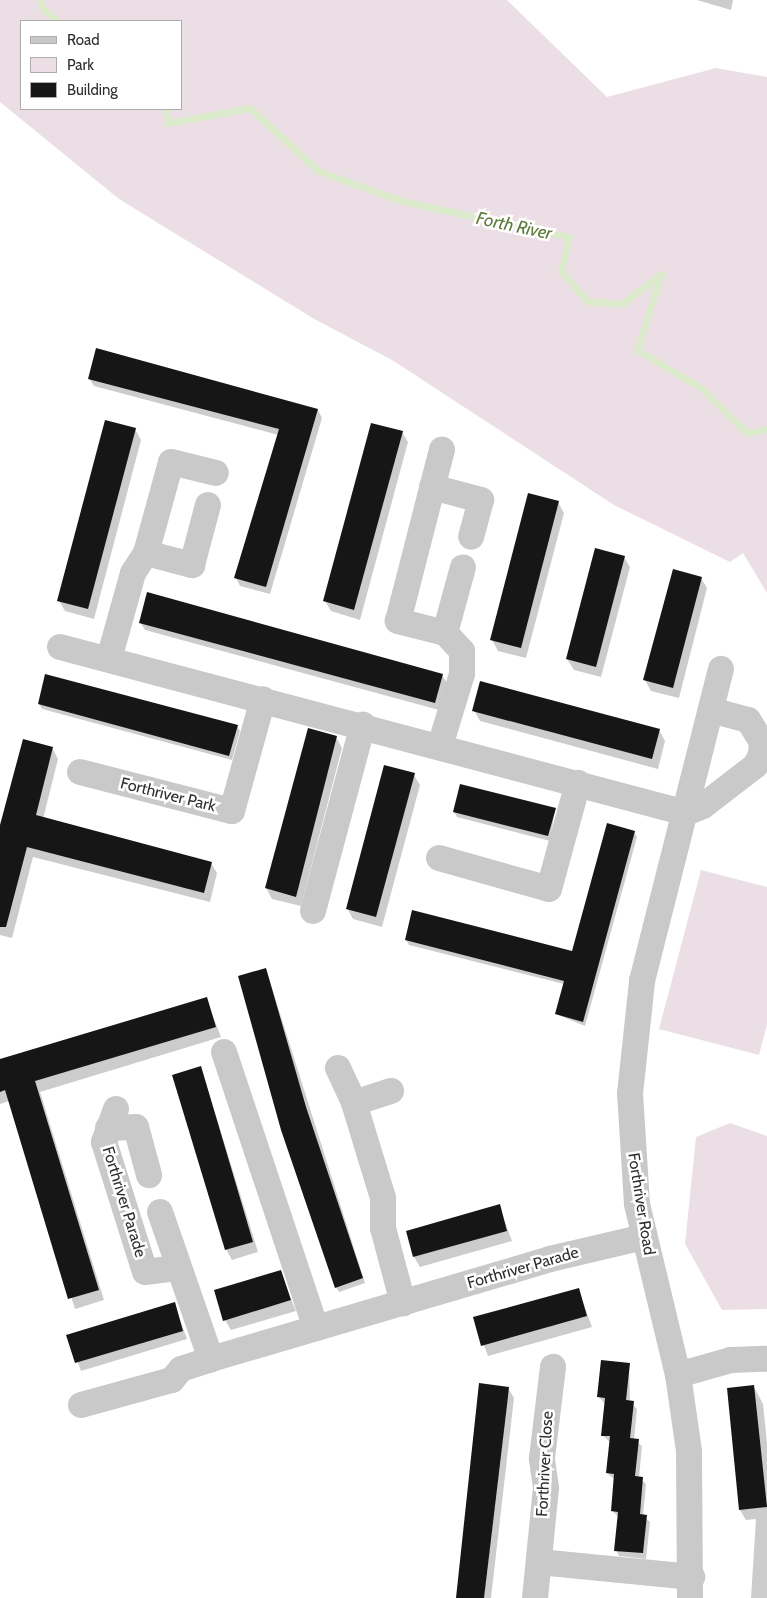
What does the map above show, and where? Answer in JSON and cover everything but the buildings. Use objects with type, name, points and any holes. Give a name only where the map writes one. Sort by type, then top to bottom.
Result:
[{"type":"street","points":[[440,746],[465,663],[456,642],[445,633],[398,621],[442,450]]},
{"type":"street","points":[[109,660],[132,573],[146,553],[171,462],[216,473]]},
{"type":"street","points":[[432,487],[480,500],[471,536]]},
{"type":"street","points":[[146,553],[192,565],[208,505]]},
{"type":"street","points":[[445,633],[463,567]]},
{"type":"street","points":[[60,647],[363,725],[686,813],[702,806],[740,777],[762,755],[762,742],[748,720],[711,710]]},
{"type":"street","name":"Forthriver Road","points":[[691,1587],[692,1499],[678,1376],[644,1237],[632,1166],[632,1066],[642,981],[721,669]]},
{"type":"street","name":"Forthriver Park","points":[[80,772],[232,811],[263,700]]},
{"type":"street","points":[[313,911],[363,725]]},
{"type":"street","points":[[439,858],[549,888],[578,783]]},
{"type":"street","points":[[224,1052],[316,1328]]},
{"type":"street","points":[[338,1068],[354,1103],[382,1198],[383,1228],[403,1303]]},
{"type":"street","points":[[354,1103],[391,1092]]},
{"type":"street","name":"Forthriver Parade","points":[[149,1175],[136,1127],[112,1118],[104,1142],[145,1272],[179,1268]]},
{"type":"street","name":"Forthriver Parade","points":[[160,1212],[212,1359]]},
{"type":"street","name":"Forthriver Parade","points":[[81,1405],[172,1380],[181,1369],[212,1359],[550,1259],[644,1237]]},
{"type":"street","points":[[678,1376],[731,1360],[767,1359]]},
{"type":"street","name":"Forthriver Close","points":[[535,1598],[546,1488],[542,1458],[553,1367]]},
{"type":"street","points":[[538,1562],[691,1587]]},
{"type":"green space","points":[[0,0],[507,0],[607,97],[716,68],[767,77],[767,593],[743,553],[730,562],[614,505],[392,360],[316,320],[119,199],[0,102]]},
{"type":"green space","points":[[701,870],[767,887],[767,1024],[759,1055],[659,1029]]},
{"type":"green space","points":[[730,1123],[767,1136],[767,1309],[722,1310],[685,1244],[696,1137]]},
{"type":"waterway","name":"Forth River","points":[[40,0],[42,8],[57,20]]},
{"type":"waterway","name":"Forth River","points":[[165,110],[168,123],[250,108],[318,171],[402,201],[569,237],[561,271],[587,301],[622,304],[661,274],[637,350],[701,388],[747,433],[767,429]]}]
